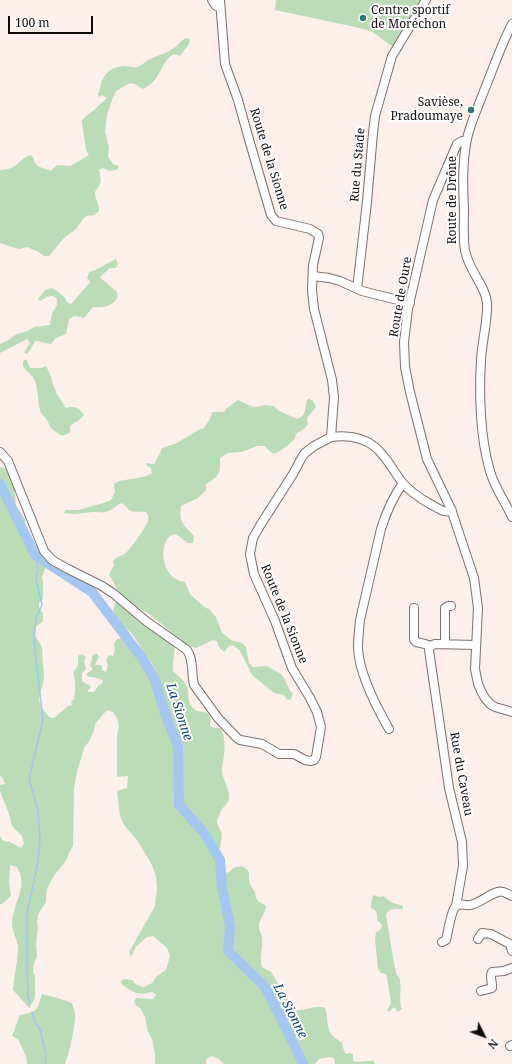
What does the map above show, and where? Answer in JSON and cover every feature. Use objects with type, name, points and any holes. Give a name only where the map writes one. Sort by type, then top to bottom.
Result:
[{"type":"street","points":[[212,0],[216,6],[220,4]]},
{"type":"street","name":"Rue du Stade","points":[[357,289],[375,116],[392,56],[426,0]]},
{"type":"street","name":"Route de la Sionne","points":[[0,452],[8,461],[44,551],[50,558],[114,594],[146,621],[187,650],[191,658],[192,678],[194,684],[218,718],[237,738],[240,740],[262,744],[279,754],[294,754],[305,760],[314,760],[316,757],[318,736],[321,727],[317,712],[292,668],[275,621],[254,574],[250,554],[256,534],[305,452],[331,436],[334,397],[332,380],[314,309],[312,290],[313,265],[318,234],[310,229],[276,220],[271,215],[238,100],[225,64],[220,4]]},
{"type":"street","name":"Route de Drône","points":[[512,24],[502,45],[466,141],[464,168],[464,247],[468,261],[485,292],[488,304],[482,349],[480,380],[483,435],[490,471],[512,517]]},
{"type":"street","name":"Route de Oure","points":[[466,141],[462,141],[457,144],[433,200],[410,303],[405,332],[404,356],[410,392],[427,459],[452,511],[475,582],[478,608],[475,672],[478,684],[486,700],[492,705],[512,712]]},
{"type":"street","points":[[313,276],[340,281],[357,289],[410,303]]},
{"type":"street","points":[[331,436],[355,438],[375,447],[410,490],[427,502],[446,512],[452,511]]},
{"type":"street","points":[[389,729],[364,673],[358,648],[359,630],[381,529],[395,496],[403,483]]},
{"type":"street","points":[[445,644],[445,608],[451,606]]},
{"type":"street","points":[[414,608],[414,640],[416,642],[430,646],[435,644],[476,645]]},
{"type":"street","name":"Rue du Caveau","points":[[430,646],[429,648],[449,788],[462,842],[463,866],[456,906],[453,911],[446,940],[442,942]]},
{"type":"street","points":[[456,906],[461,904],[468,906],[498,892],[506,893],[512,896]]},
{"type":"street","points":[[478,939],[482,934],[491,934],[509,943],[512,951]]},
{"type":"street","points":[[481,991],[492,987],[492,972],[504,971],[512,968]]},
{"type":"green space","name":"Centre sportif de Moréchon","points":[[276,0],[423,0],[393,47],[371,31],[275,10]]},
{"type":"green space","points":[[186,38],[190,39],[189,44],[180,56],[174,54],[171,56],[155,80],[150,84],[143,89],[130,83],[116,91],[107,115],[105,132],[109,147],[108,157],[113,164],[119,166],[118,169],[112,171],[103,168],[99,170],[100,182],[95,194],[99,211],[94,215],[87,216],[83,219],[76,229],[64,238],[49,256],[44,256],[27,247],[19,249],[0,243],[0,170],[13,167],[25,157],[30,155],[33,157],[37,165],[51,171],[57,165],[70,166],[89,155],[86,150],[82,120],[107,98],[102,95],[99,98],[98,94],[106,74],[112,69],[118,67],[138,67],[148,60],[173,49]]},
{"type":"green space","points":[[116,259],[118,264],[116,268],[110,268],[100,277],[117,292],[117,297],[113,303],[103,307],[93,307],[84,318],[74,316],[69,319],[66,334],[56,338],[51,344],[35,341],[29,352],[26,354],[24,352],[30,343],[27,339],[0,353],[0,344],[17,334],[28,331],[34,327],[50,325],[52,313],[57,305],[57,299],[53,296],[47,297],[40,301],[38,299],[45,290],[52,288],[54,289],[71,304],[90,282],[87,278],[89,272]]},
{"type":"green space","points":[[24,360],[27,360],[30,368],[41,368],[46,366],[56,392],[65,407],[76,408],[84,415],[73,423],[70,427],[70,432],[63,435],[58,434],[51,428],[41,413],[36,383],[33,376],[24,368]]},
{"type":"green space","points":[[308,398],[313,401],[316,407],[307,418],[308,424],[304,429],[297,433],[294,440],[280,451],[274,454],[265,446],[257,446],[242,452],[228,453],[220,458],[218,474],[214,479],[206,484],[206,490],[198,498],[181,506],[181,520],[194,536],[193,543],[188,543],[174,534],[167,540],[163,556],[168,571],[179,581],[185,582],[190,594],[203,606],[210,610],[216,617],[222,633],[233,641],[242,643],[246,647],[249,663],[253,667],[267,666],[281,674],[293,694],[291,699],[287,700],[284,695],[274,693],[252,675],[240,651],[233,645],[229,646],[224,652],[219,647],[217,641],[213,640],[196,648],[190,646],[179,639],[153,617],[127,600],[118,591],[109,575],[114,565],[113,561],[125,553],[141,534],[148,521],[146,512],[131,511],[122,503],[104,512],[63,513],[66,510],[78,510],[111,500],[115,492],[114,484],[119,481],[146,476],[152,473],[151,468],[147,466],[146,463],[154,464],[162,448],[177,443],[204,428],[210,419],[212,412],[224,412],[238,400],[256,407],[265,405],[274,406],[279,411],[297,419],[304,413]]},
{"type":"green space","points":[[0,467],[4,468],[9,473],[14,484],[16,506],[26,520],[23,526],[25,544],[30,552],[46,566],[42,577],[43,599],[39,603],[39,607],[43,614],[43,621],[35,628],[36,638],[41,645],[43,660],[44,677],[39,701],[42,708],[49,717],[54,718],[68,706],[72,705],[71,701],[74,700],[75,691],[75,680],[73,673],[78,666],[79,655],[82,654],[86,657],[84,661],[86,669],[82,673],[82,681],[90,685],[91,688],[88,692],[94,692],[99,685],[102,684],[103,680],[88,677],[86,674],[93,669],[90,666],[92,656],[96,653],[99,656],[95,665],[102,666],[102,670],[106,672],[108,665],[106,660],[109,655],[113,656],[115,650],[114,644],[117,639],[122,638],[127,642],[145,665],[152,677],[157,674],[154,666],[134,637],[116,618],[114,605],[118,601],[174,644],[175,651],[173,671],[185,683],[188,690],[190,704],[195,710],[208,713],[210,716],[210,726],[220,728],[222,731],[225,749],[222,772],[229,798],[217,820],[222,834],[220,848],[215,852],[217,855],[216,866],[219,871],[227,873],[238,866],[244,867],[249,872],[250,884],[255,892],[256,898],[266,906],[259,926],[262,937],[262,967],[271,972],[295,1010],[318,1007],[325,1008],[328,1027],[331,1034],[342,1043],[346,1054],[353,1054],[353,1061],[374,1061],[375,1064],[335,1064],[334,1058],[331,1057],[319,1059],[315,1064],[224,1064],[219,1059],[211,1056],[206,1060],[206,1064],[155,1064],[155,1053],[145,1017],[141,1009],[135,1004],[134,1001],[136,998],[153,999],[156,995],[152,992],[140,994],[134,992],[122,985],[121,981],[125,979],[132,980],[137,985],[144,987],[152,983],[157,976],[166,970],[170,956],[167,948],[153,936],[147,937],[136,947],[131,957],[129,952],[155,906],[157,888],[156,876],[152,865],[137,840],[124,825],[120,816],[117,791],[127,788],[128,776],[117,777],[117,735],[119,726],[117,718],[113,712],[107,710],[95,724],[90,740],[84,748],[77,772],[74,789],[73,846],[67,859],[53,877],[47,889],[46,902],[38,915],[36,943],[37,955],[33,968],[35,975],[35,998],[29,1008],[13,990],[18,947],[12,923],[21,888],[21,881],[17,867],[10,865],[9,883],[11,896],[0,904],[0,836],[3,841],[10,842],[21,848],[24,844],[22,836],[12,826],[0,791],[0,785],[5,784],[0,776]]},
{"type":"green space","points":[[373,895],[379,897],[383,896],[391,902],[403,906],[403,909],[391,909],[386,914],[396,973],[400,978],[400,1002],[402,1009],[398,1012],[394,1007],[389,1012],[387,1010],[391,1003],[387,978],[386,974],[381,973],[378,969],[375,939],[376,932],[380,930],[382,925],[377,920],[375,910],[371,908]]},
{"type":"green space","points":[[42,994],[72,1003],[75,1013],[74,1024],[65,1064],[27,1064],[26,1056],[18,1039],[12,1036],[20,1015],[36,1010]]},
{"type":"waterway","name":"La Sionne","points":[[0,484],[35,555],[92,592],[142,658],[154,678],[166,717],[178,746],[179,805],[204,833],[220,860],[222,887],[230,927],[228,951],[264,986],[303,1064]]},
{"type":"waterway","points":[[30,1003],[28,996],[27,914],[38,861],[40,840],[38,810],[29,779],[43,720],[34,641],[36,618],[42,605],[36,579],[38,568],[35,555]]},
{"type":"waterway","points":[[32,1012],[34,1020],[40,1029],[46,1055],[45,1064]]},
{"type":"place","name":"Centre sportif de Moréchon","points":[[363,18]]},
{"type":"place","name":"Savièse, Pradoumaye","points":[[471,110]]}]
